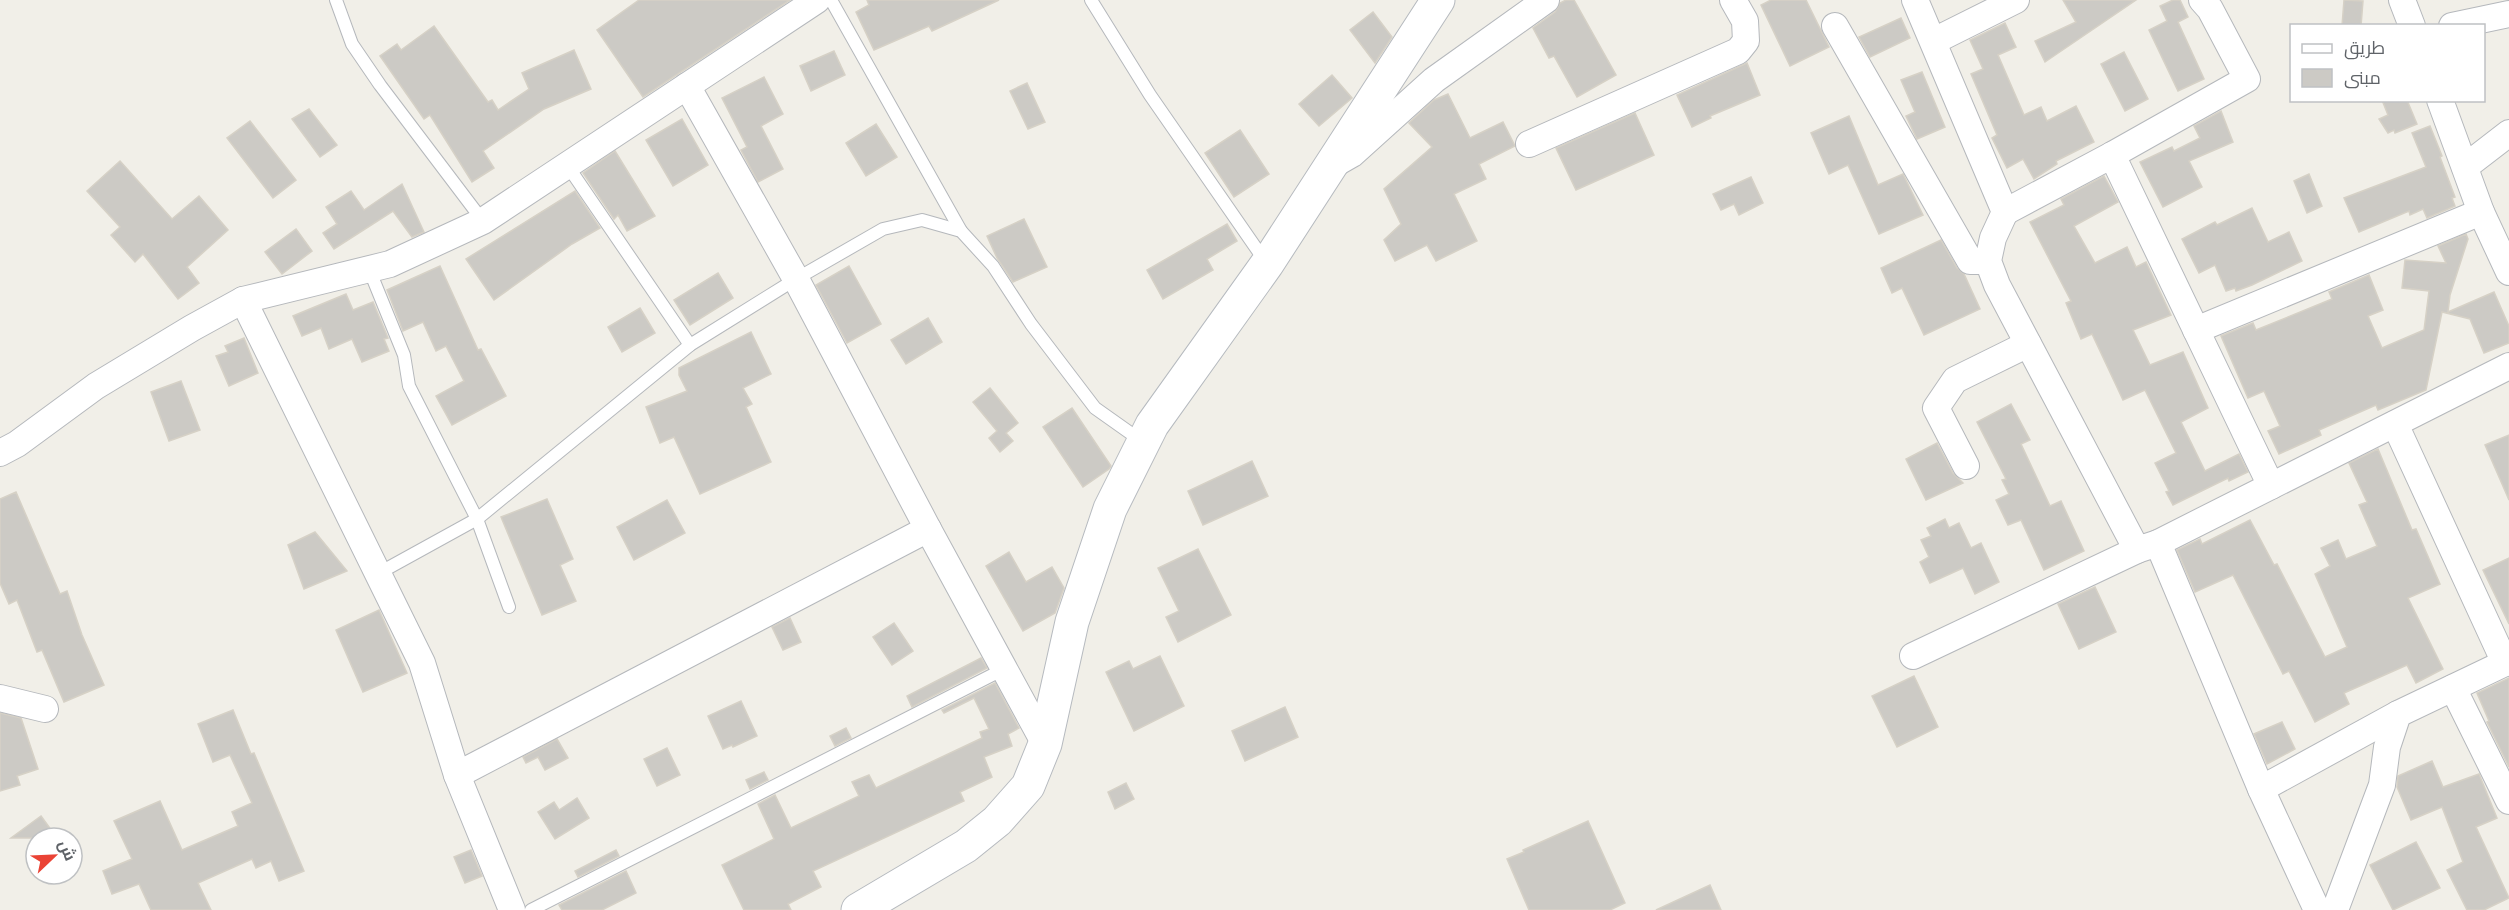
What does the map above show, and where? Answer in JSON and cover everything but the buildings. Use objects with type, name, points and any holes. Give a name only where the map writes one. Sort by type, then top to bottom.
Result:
[{"type":"street","points":[[0,453],[17,444],[96,386],[243,300],[390,264],[483,221],[817,0]]},
{"type":"street","points":[[858,910],[966,846],[997,821],[1028,786],[1045,744],[1072,622],[1110,509],[1143,442],[1152,425],[1268,264],[1438,0]]},
{"type":"street","points":[[1330,167],[1352,154],[1434,80],[1546,0]]},
{"type":"street","points":[[1529,144],[1738,51],[1746,42],[1745,21],[1733,0]]},
{"type":"street","points":[[1915,0],[2005,212]]},
{"type":"street","points":[[1934,41],[2016,0]]},
{"type":"street","points":[[2202,0],[2210,9],[2247,78],[2112,155],[2005,212],[1994,238],[1988,261],[1997,285],[2028,344],[2147,546],[2317,910]]},
{"type":"street","points":[[2403,0],[2411,24]]},
{"type":"street","points":[[2458,24],[2500,10]]},
{"type":"street","points":[[1835,26],[1970,261],[1988,261]]},
{"type":"street","points":[[687,87],[796,279],[1045,744]]},
{"type":"street","points":[[2441,102],[2481,212],[2509,272]]},
{"type":"street","points":[[2465,167],[2509,133]]},
{"type":"street","points":[[2112,155],[2271,486]]},
{"type":"street","points":[[2196,330],[2481,212]]},
{"type":"street","points":[[243,300],[422,663],[457,775],[512,910]]},
{"type":"street","points":[[1966,466],[1936,408],[1955,380],[2028,344]]},
{"type":"street","points":[[1913,656],[2271,486],[2509,366]]},
{"type":"street","points":[[2261,789],[2398,714],[2507,662],[2396,424]]},
{"type":"street","points":[[457,775],[928,529]]},
{"type":"street","points":[[2452,688],[2509,801]]},
{"type":"street","points":[[0,698],[45,709]]},
{"type":"street","points":[[2335,910],[2382,785],[2387,747],[2398,714]]},
{"type":"lane","points":[[336,0],[352,44],[380,85],[483,221]]},
{"type":"lane","points":[[831,0],[961,231],[993,266],[1031,324],[1095,408],[1143,442]]},
{"type":"lane","points":[[1091,0],[1150,95],[1268,264]]},
{"type":"lane","points":[[567,165],[690,345]]},
{"type":"lane","points":[[379,573],[477,519],[690,345],[796,279],[883,229],[922,220],[961,231]]},
{"type":"lane","points":[[369,269],[404,355],[409,386],[477,519],[509,607]]},
{"type":"lane","points":[[531,910],[1004,669]]}]
